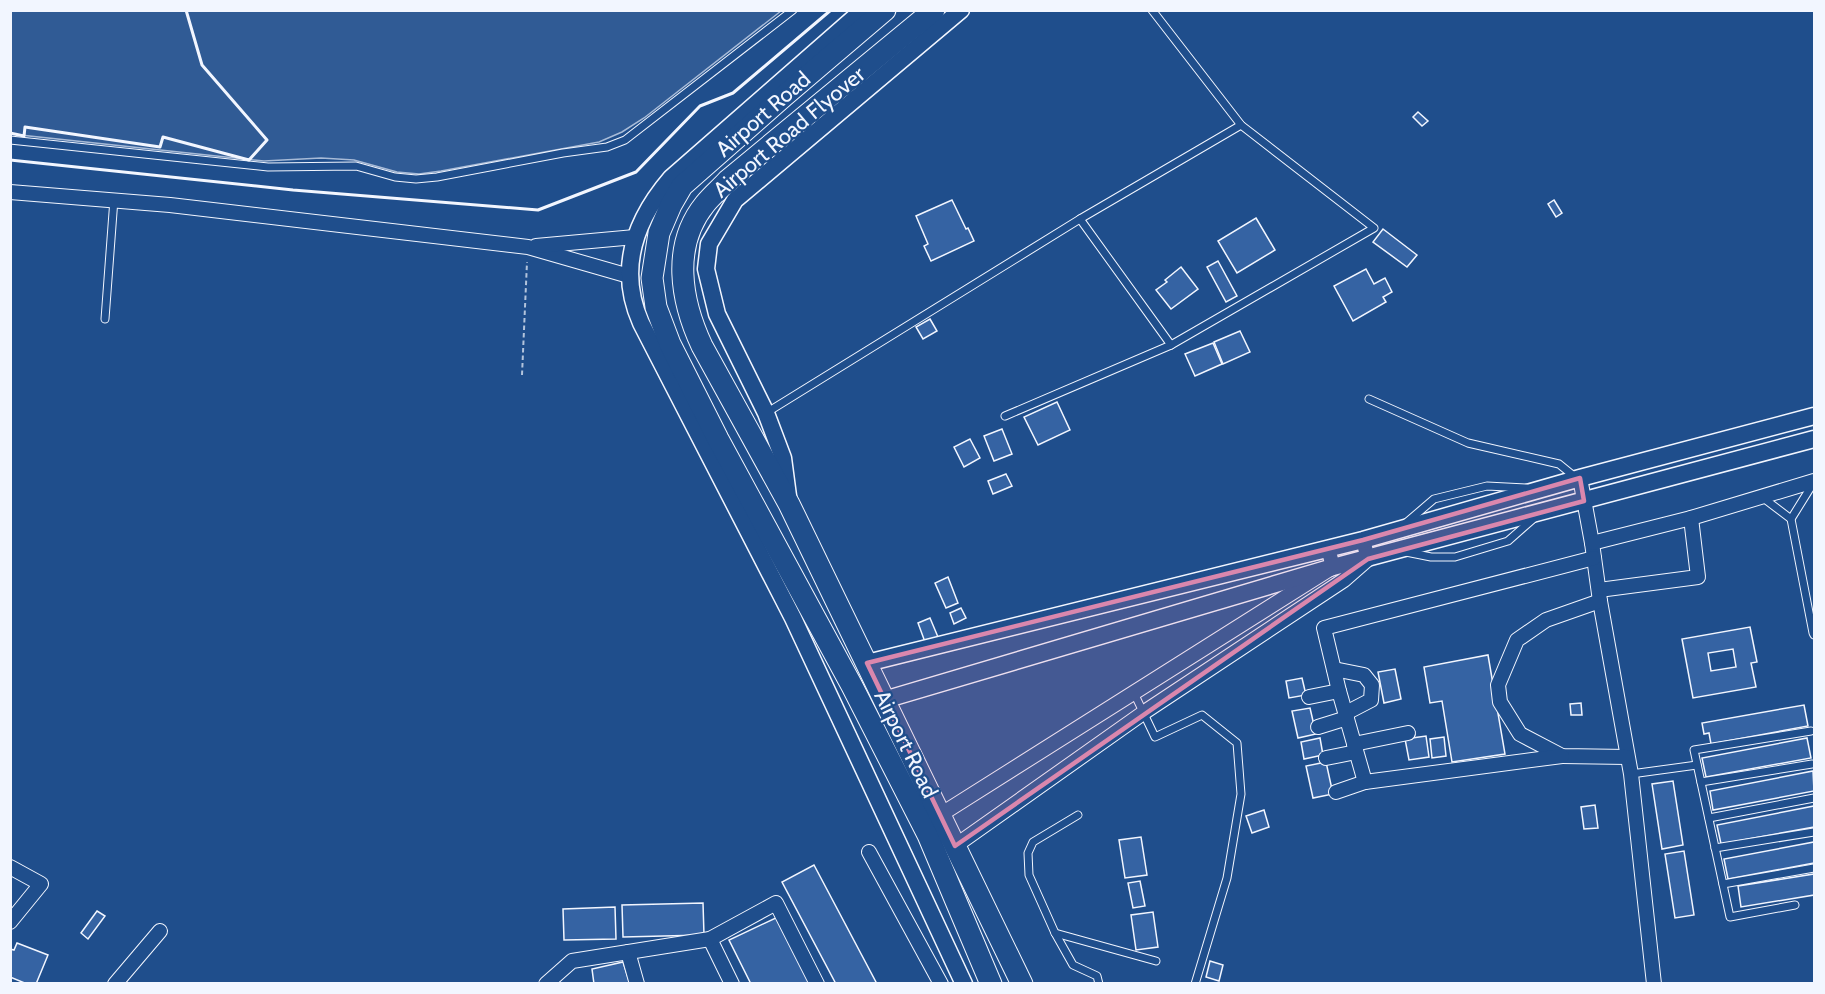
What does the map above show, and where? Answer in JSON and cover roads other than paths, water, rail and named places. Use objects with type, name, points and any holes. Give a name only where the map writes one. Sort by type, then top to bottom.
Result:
[{"type":"main road","name":"Airport Road","points":[[885,10],[682,186],[659,233],[652,278],[656,308],[670,344],[718,439],[852,686],[928,835],[991,984]]},
{"type":"main road","name":"Airport Road Flyover","points":[[789,504],[690,321],[682,287],[683,258],[688,236],[705,204],[728,180],[934,10]]},
{"type":"main road","name":"Airport Road","points":[[789,504],[1022,984]]},
{"type":"street","points":[[863,10],[671,178],[643,216],[635,237],[629,276],[634,305],[641,323],[793,618],[964,984]]},
{"type":"street","points":[[789,504],[783,458],[766,413],[717,314],[705,269],[709,244],[735,200],[960,10]]},
{"type":"street","points":[[10,192],[114,199],[528,247],[629,276]]},
{"type":"street","points":[[528,247],[635,237]]},
{"type":"street","points":[[867,663],[1398,531],[1578,479],[1815,416]]},
{"type":"street","points":[[884,700],[1333,567],[1815,439]]},
{"type":"street","points":[[1578,479],[1592,543],[1631,774],[1654,984]]},
{"type":"street","points":[[1592,543],[1691,518],[1815,482]]},
{"type":"street","points":[[1562,756],[1520,734],[1500,702],[1498,685],[1517,640],[1546,620],[1600,596],[1698,577],[1691,518]]},
{"type":"street","points":[[1363,540],[1368,559]]},
{"type":"street","points":[[1328,548],[1333,567]]},
{"type":"street","points":[[1365,782],[1324,628],[1594,558]]},
{"type":"street","points":[[955,846],[1143,713],[1344,580],[1368,559]]},
{"type":"street","points":[[940,815],[1333,567]]},
{"type":"street","points":[[1318,727],[1346,716],[1371,700],[1372,686],[1364,675],[1334,669]]},
{"type":"street","points":[[1309,697],[1339,691]]},
{"type":"street","points":[[1326,758],[1408,734]]},
{"type":"street","points":[[1336,792],[1365,782],[1562,756],[1627,757]]},
{"type":"street","points":[[869,852],[941,984]]},
{"type":"street","points":[[10,867],[41,884],[10,922]]},
{"type":"street","points":[[546,984],[572,961],[710,939],[776,903],[817,984]]},
{"type":"street","points":[[115,984],[160,931]]},
{"type":"street","points":[[710,939],[732,984]]},
{"type":"street","points":[[628,952],[637,984]]},
{"type":"lane","points":[[10,140],[268,166],[356,166],[396,177],[416,179],[437,177],[536,157],[607,147],[625,140],[793,10]]},
{"type":"lane","points":[[1005,416],[1171,345],[1374,228],[1241,124],[1152,10]]},
{"type":"lane","points":[[766,413],[1080,219],[1241,124]]},
{"type":"lane","points":[[105,319],[114,199]]},
{"type":"lane","points":[[1080,219],[1171,345]]},
{"type":"lane","points":[[1369,399],[1468,443],[1559,464],[1578,479]]},
{"type":"lane","points":[[1791,519],[1815,482]]},
{"type":"lane","points":[[1761,496],[1791,519],[1812,633],[1815,635]]},
{"type":"lane","points":[[1134,693],[1155,737],[1201,714],[1237,743],[1241,794],[1229,866],[1222,897],[1195,984]]},
{"type":"lane","points":[[1795,905],[1730,917],[1694,750],[1811,731]]},
{"type":"lane","points":[[1701,782],[1812,764]]},
{"type":"lane","points":[[1631,774],[1697,765]]},
{"type":"lane","points":[[1709,818],[1815,798]]},
{"type":"lane","points":[[1078,815],[1036,839],[1030,846],[1028,853],[1031,881],[1073,966],[1097,976],[1099,984]]},
{"type":"lane","points":[[1715,848],[1815,832]]},
{"type":"lane","points":[[1723,884],[1815,868]]},
{"type":"lane","points":[[1055,933],[1156,961]]}]
